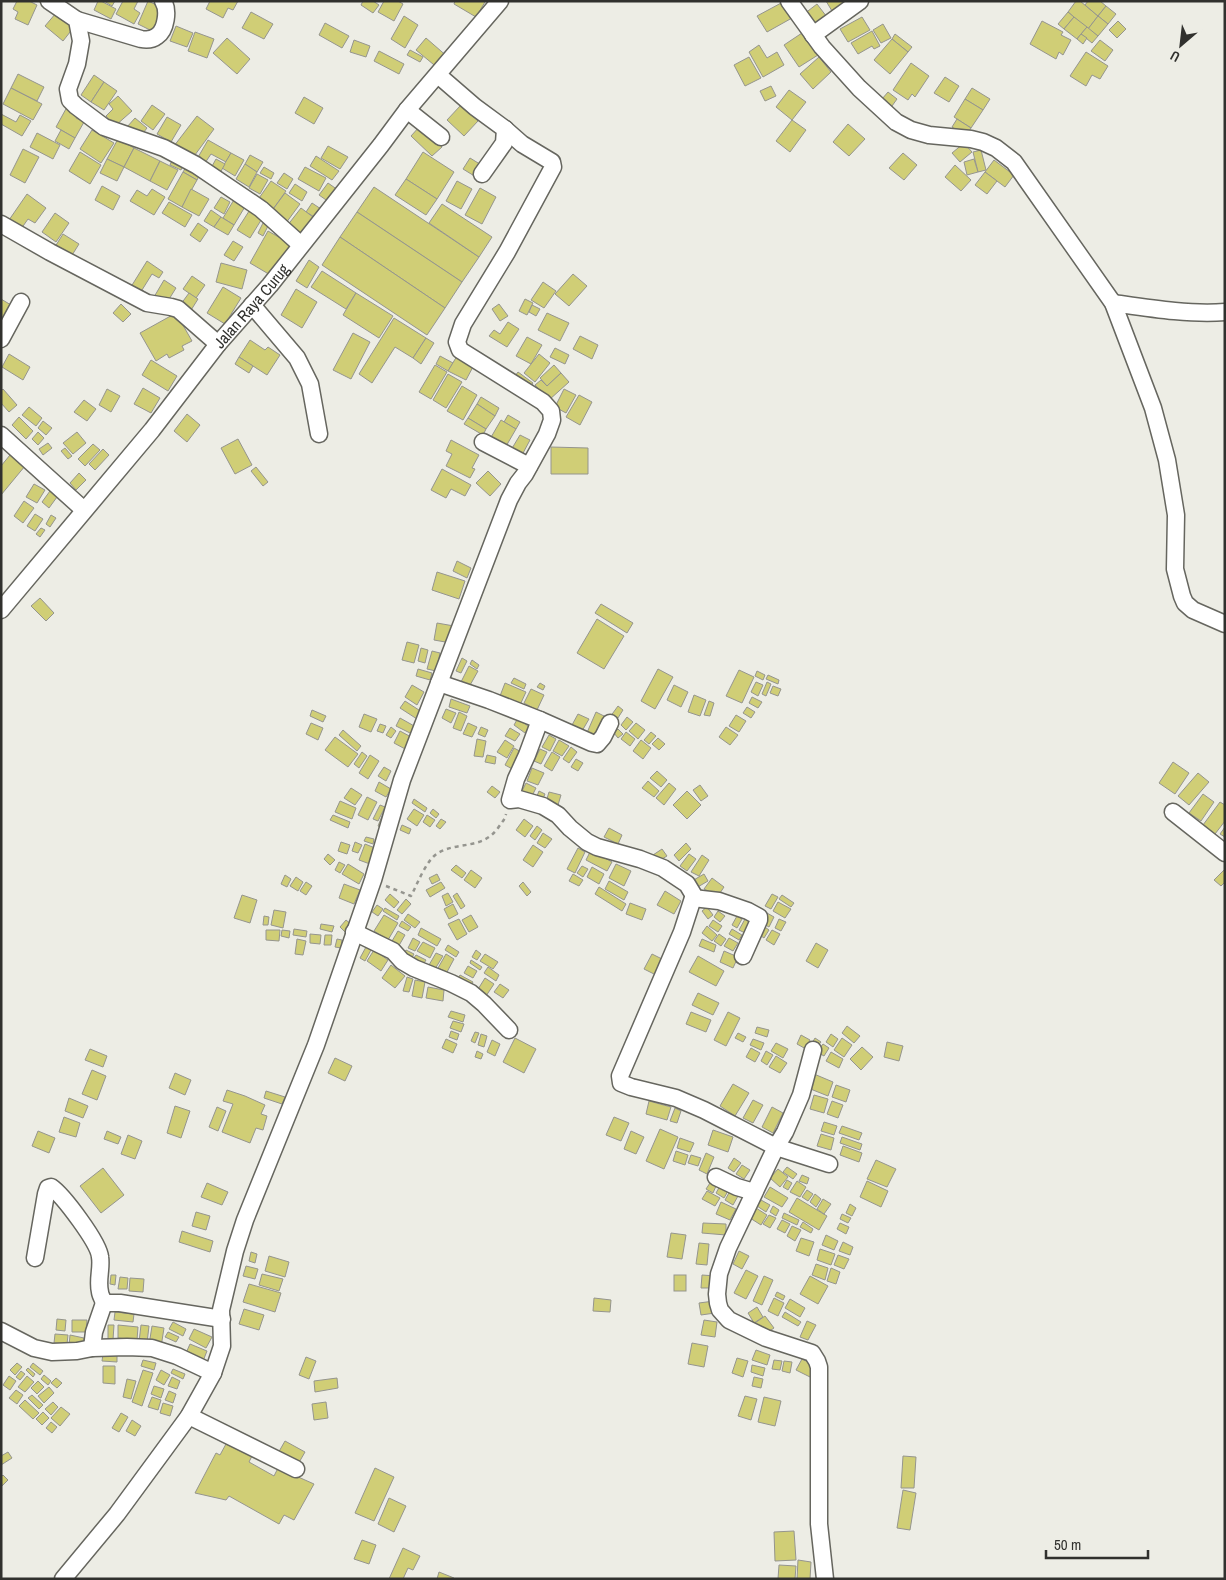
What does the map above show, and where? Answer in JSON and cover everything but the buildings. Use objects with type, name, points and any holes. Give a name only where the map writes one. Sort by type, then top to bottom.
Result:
[{"type":"street","points":[[49,1],[77,20],[150,40],[157,36],[164,23],[167,11],[163,1]]},
{"type":"street","name":"Jalan Raya Curug","points":[[1,610],[152,430],[218,344],[301,245],[407,110],[500,1]]},
{"type":"street","points":[[789,1],[822,47],[859,88],[896,122],[911,130],[928,135],[983,142],[996,148],[1014,162],[1113,303],[1153,408],[1167,460],[1176,515],[1175,569],[1182,596],[1185,603],[1193,610],[1225,624]]},
{"type":"street","points":[[813,35],[860,1]]},
{"type":"street","points":[[77,20],[81,41],[77,64],[68,89],[70,100],[104,127],[164,148],[196,165],[261,209],[301,245]]},
{"type":"street","points":[[63,1579],[117,1514],[189,1416],[213,1373],[222,1346],[222,1310],[231,1267],[245,1220],[316,1045],[373,880],[387,836],[395,801],[509,500],[547,434],[552,420],[551,411],[532,395],[460,350],[457,342],[463,324],[507,252],[554,166],[552,162],[522,144],[438,75]]},
{"type":"street","points":[[407,110],[441,137]]},
{"type":"street","points":[[482,174],[504,143],[505,129]]},
{"type":"street","points":[[1,224],[146,304],[178,309],[218,344]]},
{"type":"street","points":[[1,339],[21,302]]},
{"type":"street","points":[[1113,303],[1210,313],[1225,312]]},
{"type":"street","points":[[252,305],[281,338],[301,365],[310,384],[319,434]]},
{"type":"street","points":[[1,435],[84,510]]},
{"type":"street","points":[[483,442],[528,466]]},
{"type":"street","points":[[439,683],[489,700],[592,743],[597,744],[610,723]]},
{"type":"street","points":[[540,720],[516,779],[510,800],[519,798],[543,806],[558,815],[587,842],[663,868],[687,884],[694,898],[682,932],[620,1076],[621,1083],[691,1104],[776,1147],[829,1164]]},
{"type":"street","points":[[1173,812],[1225,853]]},
{"type":"street","points":[[694,898],[719,901],[748,911],[758,917],[759,920],[743,956]]},
{"type":"street","points":[[354,932],[393,951],[402,961],[414,968],[471,993],[509,1030]]},
{"type":"street","points":[[813,1050],[801,1094],[785,1132],[754,1192],[723,1262],[720,1274],[718,1303],[724,1315],[730,1320],[766,1338],[812,1353],[817,1361],[819,1367],[818,1524],[824,1579]]},
{"type":"street","points":[[716,1177],[737,1187],[754,1192]]},
{"type":"street","points":[[35,1258],[46,1194],[48,1188],[51,1187],[64,1199],[99,1250],[101,1265],[99,1283],[104,1303],[94,1332],[92,1348]]},
{"type":"street","points":[[104,1303],[120,1303],[222,1319]]},
{"type":"street","points":[[1,1331],[34,1348],[52,1352],[92,1348],[152,1348],[177,1356],[213,1373]]},
{"type":"street","points":[[189,1416],[296,1469]]},
{"type":"path","points":[[373,880],[411,896],[428,863],[437,853],[481,842],[493,835],[505,818],[510,800]]}]
